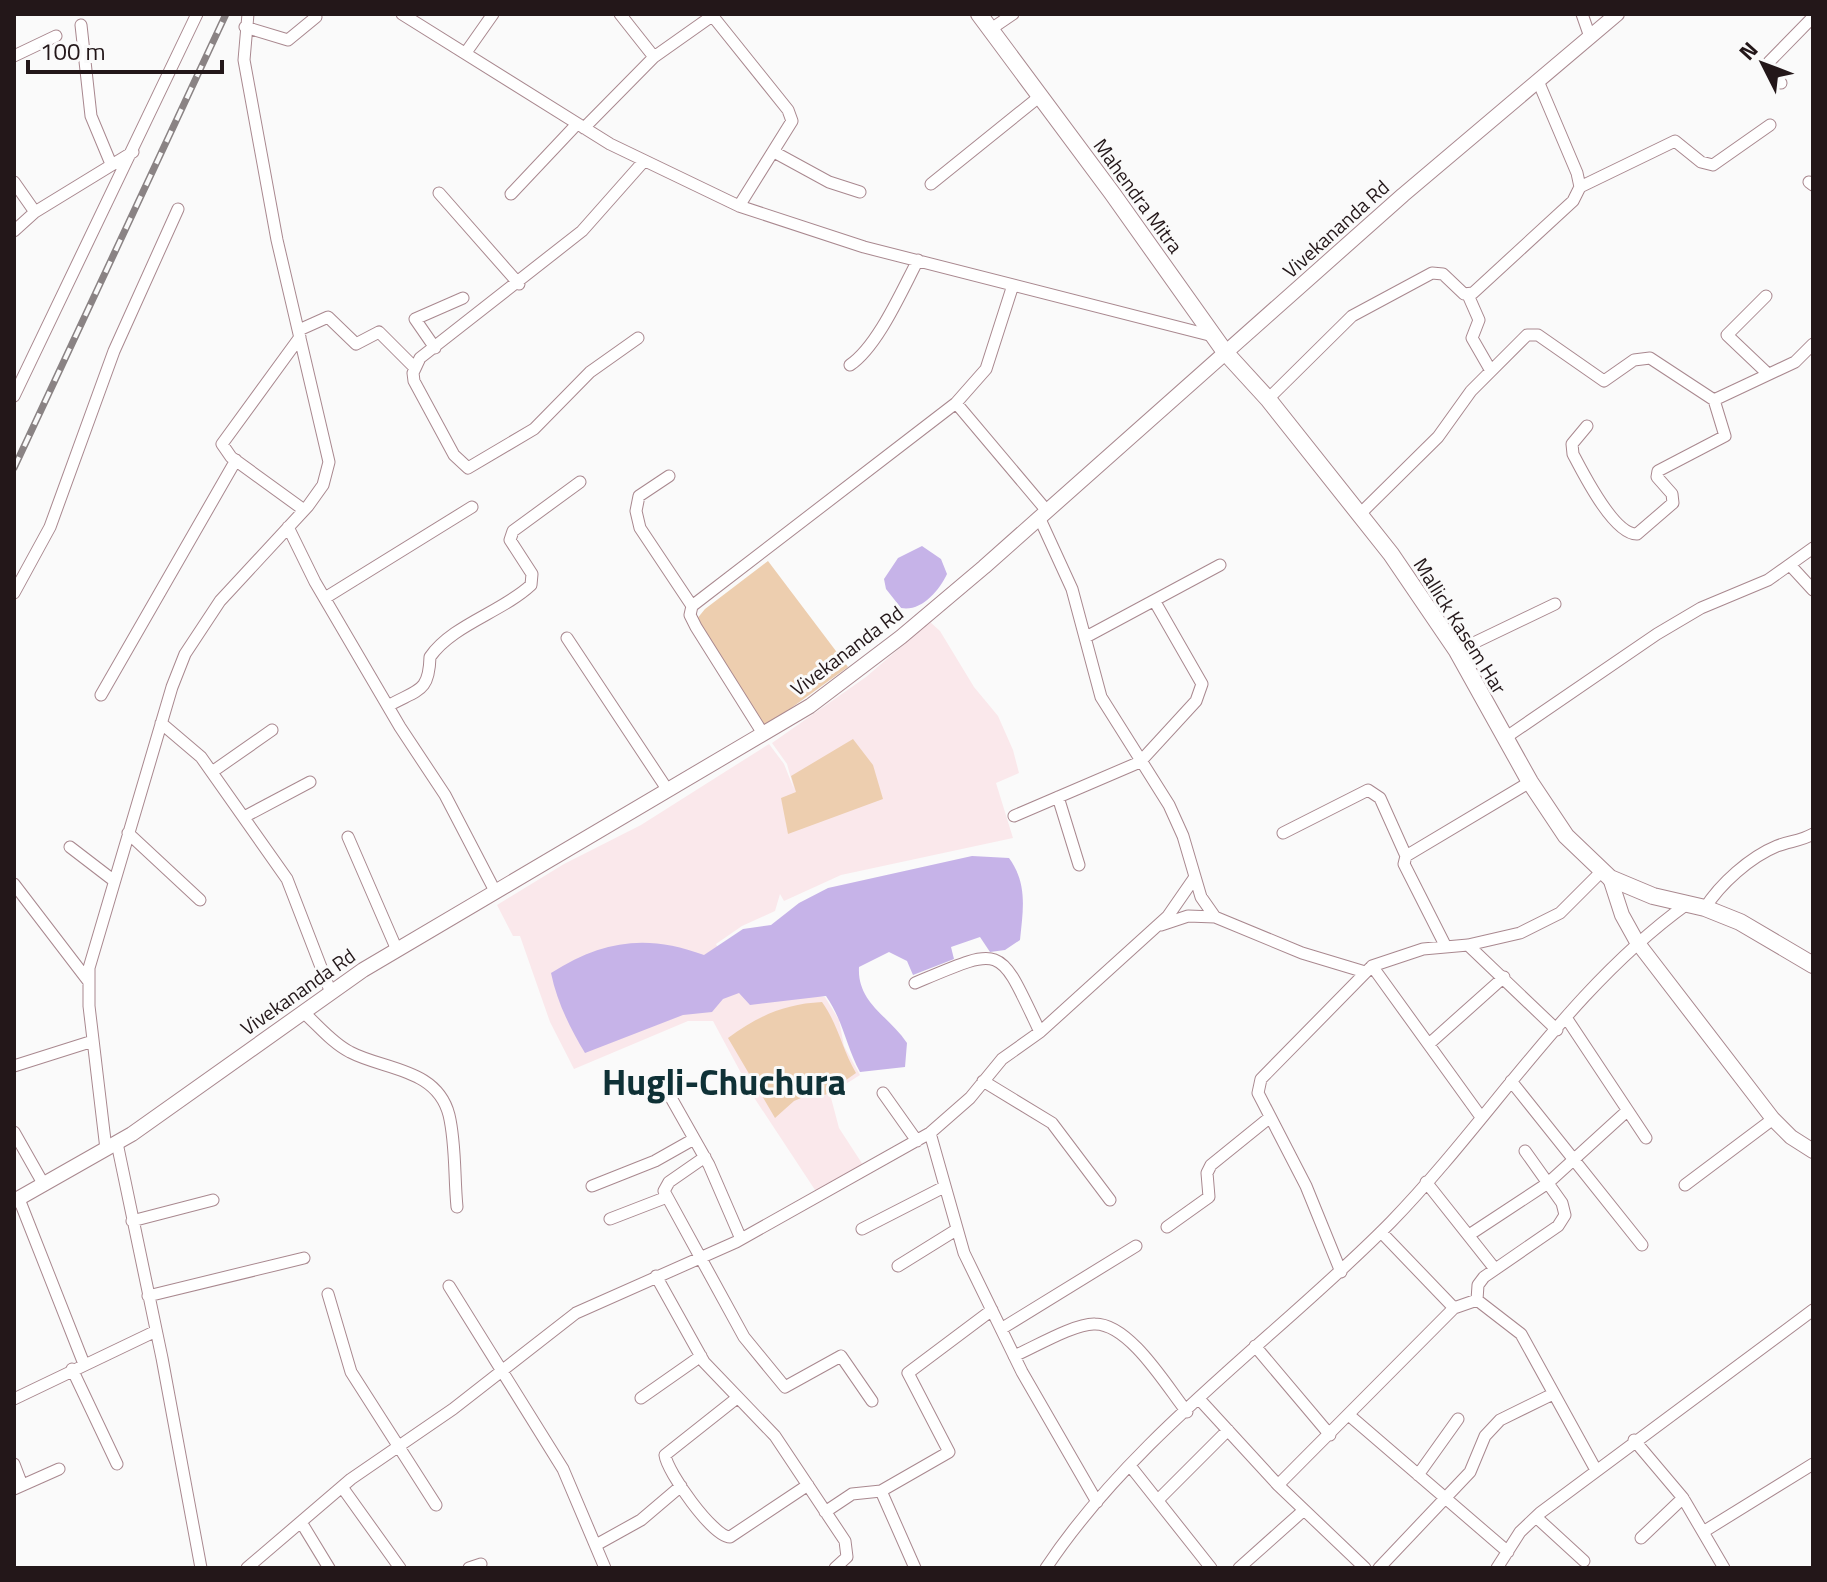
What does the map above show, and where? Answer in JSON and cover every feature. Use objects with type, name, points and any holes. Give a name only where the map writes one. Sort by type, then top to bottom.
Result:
[{"type":"main road","name":"Mahendra Mitra","points":[[979,14],[1225,352],[1268,399]]},
{"type":"main road","name":"Mallick Kasem Har","points":[[1268,399],[1361,513],[1457,651],[1530,782],[1566,836],[1606,875]]},
{"type":"main road","points":[[1606,875],[1653,896],[1705,908],[1740,922],[1813,965]]},
{"type":"street","points":[[201,1568],[156,1331],[112,1146],[93,1041],[89,982],[96,937],[185,654],[202,625],[323,485],[329,462],[277,240],[244,60],[248,14]]},
{"type":"street","points":[[402,14],[467,51],[581,126],[644,161],[739,206],[777,221],[918,260],[1214,336]]},
{"type":"street","points":[[467,51],[493,14]]},
{"type":"street","points":[[620,14],[654,57]]},
{"type":"street","points":[[991,29],[1013,14]]},
{"type":"street","points":[[1582,14],[1590,37]]},
{"type":"street","name":"Vivekananda Rd","points":[[16,1200],[112,1146],[397,950],[810,706],[849,679],[1617,14]]},
{"type":"street","points":[[14,396],[133,152],[193,15]]},
{"type":"street","points":[[511,194],[654,57],[712,15],[788,110],[792,121],[739,206]]},
{"type":"street","points":[[1781,83],[1769,69],[1769,62],[1810,16]]},
{"type":"street","points":[[245,27],[288,40],[316,17]]},
{"type":"street","points":[[81,25],[91,116],[111,164]]},
{"type":"street","points":[[14,56],[56,36]]},
{"type":"street","points":[[1538,81],[1580,187]]},
{"type":"street","points":[[931,184],[1039,97]]},
{"type":"street","points":[[1468,295],[1485,285],[1558,217],[1580,187],[1675,141],[1701,162],[1713,165],[1770,125]]},
{"type":"street","points":[[14,231],[35,212],[133,152]]},
{"type":"street","points":[[774,152],[829,182],[860,192]]},
{"type":"street","points":[[638,338],[590,372],[534,429],[468,468],[454,455],[414,381],[420,358],[519,284],[598,217],[644,161]]},
{"type":"street","points":[[14,182],[35,212]]},
{"type":"street","points":[[439,193],[519,284]]},
{"type":"street","points":[[14,593],[50,527],[114,351],[178,209]]},
{"type":"street","points":[[850,365],[858,360],[882,323],[918,260]]},
{"type":"street","points":[[1268,399],[1352,316],[1432,273],[1443,274],[1468,295],[1479,320],[1472,338],[1491,371]]},
{"type":"street","points":[[762,732],[696,627],[690,615],[692,606],[956,403],[986,369],[1013,285]]},
{"type":"street","points":[[1766,296],[1727,335],[1767,373]]},
{"type":"street","points":[[435,348],[415,319],[463,298]]},
{"type":"street","points":[[304,510],[236,460],[222,444],[299,334],[328,317],[356,344],[379,332],[415,368]]},
{"type":"street","points":[[1361,513],[1438,437],[1491,371],[1532,334],[1604,381],[1643,356],[1714,400],[1725,436],[1661,467],[1656,474],[1672,494],[1673,503],[1637,534],[1626,533],[1613,519],[1573,454],[1572,444],[1587,426]]},
{"type":"street","points":[[1714,400],[1795,362],[1813,344]]},
{"type":"street","points":[[956,403],[1043,514],[1072,589],[1101,697],[1169,805],[1201,897],[1215,917]]},
{"type":"street","points":[[101,695],[236,460]]},
{"type":"street","points":[[669,476],[639,496],[637,519],[692,606]]},
{"type":"street","points":[[388,706],[425,685],[431,678],[430,657],[437,647],[531,585],[532,574],[510,540],[513,531],[580,482]]},
{"type":"street","points":[[325,598],[472,507]]},
{"type":"street","points":[[288,527],[388,706],[445,795],[495,891]]},
{"type":"street","points":[[1505,738],[1668,627],[1701,608],[1768,580],[1813,548]]},
{"type":"street","points":[[1086,637],[1220,565]]},
{"type":"street","points":[[1790,565],[1813,590]]},
{"type":"street","points":[[1014,816],[1140,762],[1196,701],[1202,684],[1155,602]]},
{"type":"street","points":[[1457,651],[1555,604]]},
{"type":"street","points":[[567,638],[667,789]]},
{"type":"street","points":[[161,723],[201,757],[297,897],[331,993]]},
{"type":"street","points":[[212,772],[272,730]]},
{"type":"street","points":[[244,817],[310,782]]},
{"type":"street","points":[[1406,856],[1530,782]]},
{"type":"street","points":[[1283,833],[1368,790],[1380,798],[1406,856],[1404,864],[1445,945]]},
{"type":"street","points":[[1058,797],[1079,865]]},
{"type":"street","points":[[128,833],[200,900]]},
{"type":"street","points":[[1705,908],[1721,888],[1754,860],[1772,848],[1813,834]]},
{"type":"street","points":[[348,837],[397,950]]},
{"type":"street","points":[[70,847],[113,880]]},
{"type":"street","points":[[1341,1272],[1306,1186],[1258,1093],[1261,1079],[1369,969],[1445,945],[1496,940],[1544,923],[1606,875],[1637,942],[1773,1119],[1791,1137],[1813,1151]]},
{"type":"street","points":[[247,1568],[342,1487],[396,1446],[453,1409],[576,1313],[741,1239],[930,1133],[958,1110],[1002,1059],[1040,1032],[1154,928],[1177,905],[1195,877]]},
{"type":"street","points":[[14,884],[89,982]]},
{"type":"street","points":[[1046,1568],[1097,1502],[1131,1467],[1255,1346],[1341,1272],[1381,1232],[1511,1081],[1637,942],[1687,904]]},
{"type":"street","points":[[1154,928],[1188,916],[1215,917],[1302,953],[1369,969],[1429,1044],[1481,1117]]},
{"type":"street","points":[[1468,945],[1557,1030]]},
{"type":"street","points":[[915,983],[977,957],[997,960],[1014,978],[1040,1032]]},
{"type":"street","points":[[1429,1044],[1504,977]]},
{"type":"street","points":[[303,1012],[351,1053],[402,1068],[434,1092],[448,1113],[457,1207]]},
{"type":"street","points":[[1567,1019],[1646,1138]]},
{"type":"street","points":[[14,1066],[93,1041]]},
{"type":"street","points":[[983,1081],[1052,1123],[1110,1200]]},
{"type":"street","points":[[1511,1081],[1642,1245]]},
{"type":"street","points":[[883,1093],[917,1141]]},
{"type":"street","points":[[670,1096],[705,1157],[741,1239]]},
{"type":"street","points":[[1469,1235],[1548,1183],[1627,1111]]},
{"type":"street","points":[[1167,1227],[1209,1197],[1207,1173],[1211,1165],[1269,1118]]},
{"type":"street","points":[[1685,1185],[1773,1119]]},
{"type":"street","points":[[14,1132],[44,1185]]},
{"type":"street","points":[[930,1133],[956,1230],[992,1310],[1014,1356],[1097,1502]]},
{"type":"street","points":[[592,1186],[655,1161],[694,1139]]},
{"type":"street","points":[[1477,1300],[1478,1285],[1495,1269],[1563,1220],[1565,1210],[1525,1151]]},
{"type":"street","points":[[705,1157],[664,1187],[744,1337],[780,1384],[793,1386],[841,1356],[872,1401]]},
{"type":"street","points":[[1426,1182],[1495,1269]]},
{"type":"street","points":[[862,1229],[944,1187]]},
{"type":"street","points":[[610,1219],[667,1197]]},
{"type":"street","points":[[16,1200],[84,1364]]},
{"type":"street","points":[[132,1221],[213,1200]]},
{"type":"street","points":[[898,1266],[956,1230]]},
{"type":"street","points":[[1381,1232],[1454,1308]]},
{"type":"street","points":[[1001,1329],[1136,1246]]},
{"type":"street","points":[[148,1296],[304,1258]]},
{"type":"street","points":[[656,1276],[701,1356],[737,1398],[764,1423],[825,1512],[848,1550],[847,1557],[836,1568]]},
{"type":"street","points":[[449,1286],[563,1469],[605,1568]]},
{"type":"street","points":[[328,1294],[346,1360],[396,1446],[436,1505]]},
{"type":"street","points":[[1278,1485],[1350,1416],[1454,1308],[1477,1300]]},
{"type":"street","points":[[1477,1300],[1521,1334],[1596,1470]]},
{"type":"street","points":[[825,1512],[859,1491],[881,1491],[949,1452],[910,1380],[911,1368],[992,1310]]},
{"type":"street","points":[[1497,1568],[1520,1532],[1536,1517],[1634,1440],[1813,1310]]},
{"type":"street","points":[[1014,1356],[1083,1326],[1103,1325],[1130,1340],[1187,1412]]},
{"type":"street","points":[[14,1399],[156,1331]]},
{"type":"street","points":[[1255,1346],[1330,1435]]},
{"type":"street","points":[[641,1398],[701,1356]]},
{"type":"street","points":[[72,1369],[117,1464]]},
{"type":"street","points":[[1379,1568],[1470,1472],[1485,1436],[1500,1420],[1553,1394]]},
{"type":"street","points":[[737,1398],[665,1455],[670,1471],[681,1486],[724,1537],[730,1537],[808,1485]]},
{"type":"street","points":[[1200,1400],[1278,1485],[1365,1568]]},
{"type":"street","points":[[1350,1416],[1508,1552]]},
{"type":"street","points":[[1418,1475],[1458,1419]]},
{"type":"street","points":[[1158,1500],[1228,1430]]},
{"type":"street","points":[[1634,1440],[1683,1498],[1724,1568]]},
{"type":"street","points":[[14,1464],[18,1487],[59,1469]]},
{"type":"street","points":[[1703,1532],[1813,1464]]},
{"type":"street","points":[[1131,1467],[1211,1568]]},
{"type":"street","points":[[596,1545],[634,1525],[681,1486]]},
{"type":"street","points":[[342,1487],[400,1568]]},
{"type":"street","points":[[881,1491],[915,1568]]},
{"type":"street","points":[[1641,1538],[1683,1498]]},
{"type":"street","points":[[1239,1568],[1304,1510]]},
{"type":"street","points":[[1536,1517],[1584,1561]]},
{"type":"street","points":[[301,1522],[329,1568]]},
{"type":"shaded area","points":[[922,546],[941,559],[947,574],[928,599],[916,607],[901,608],[886,589],[884,579],[898,558]]},
{"type":"shaded area","points":[[768,561],[848,667],[762,729],[696,620],[705,609]]},
{"type":"shaded area","points":[[930,622],[940,631],[974,687],[998,716],[1013,750],[1019,773],[996,783],[1013,838],[841,875],[784,901],[780,894],[775,911],[742,926],[716,944],[737,985],[825,997],[839,1020],[844,1046],[860,1075],[830,1094],[839,1128],[865,1168],[819,1196],[755,1099],[713,1021],[688,1021],[574,1069],[550,1022],[520,936],[513,936],[497,905],[564,864],[641,825],[769,744],[784,764],[794,789],[787,764],[772,743],[866,677]]},
{"type":"shaded area","points":[[853,739],[873,765],[883,799],[788,834],[781,798],[796,792],[791,776]]},
{"type":"shaded area","points":[[972,856],[1009,858],[1015,868],[1023,898],[1020,940],[1005,950],[990,952],[980,937],[951,947],[954,959],[913,975],[907,961],[889,952],[859,967],[863,990],[869,1000],[907,1043],[905,1067],[860,1072],[837,1014],[826,996],[750,1005],[739,993],[723,999],[712,1012],[683,1015],[585,1053],[557,994],[551,973],[607,947],[663,944],[704,955],[743,929],[771,925],[799,903],[828,888]]},
{"type":"shaded area","points":[[822,1002],[856,1073],[825,1095],[815,1092],[794,1101],[775,1118],[728,1038],[772,1012]]},
{"type":"railway","points":[[14,468],[226,14]]},
{"type":"district","name":"Hugli-Chuchura","points":[[724,1082]]}]
